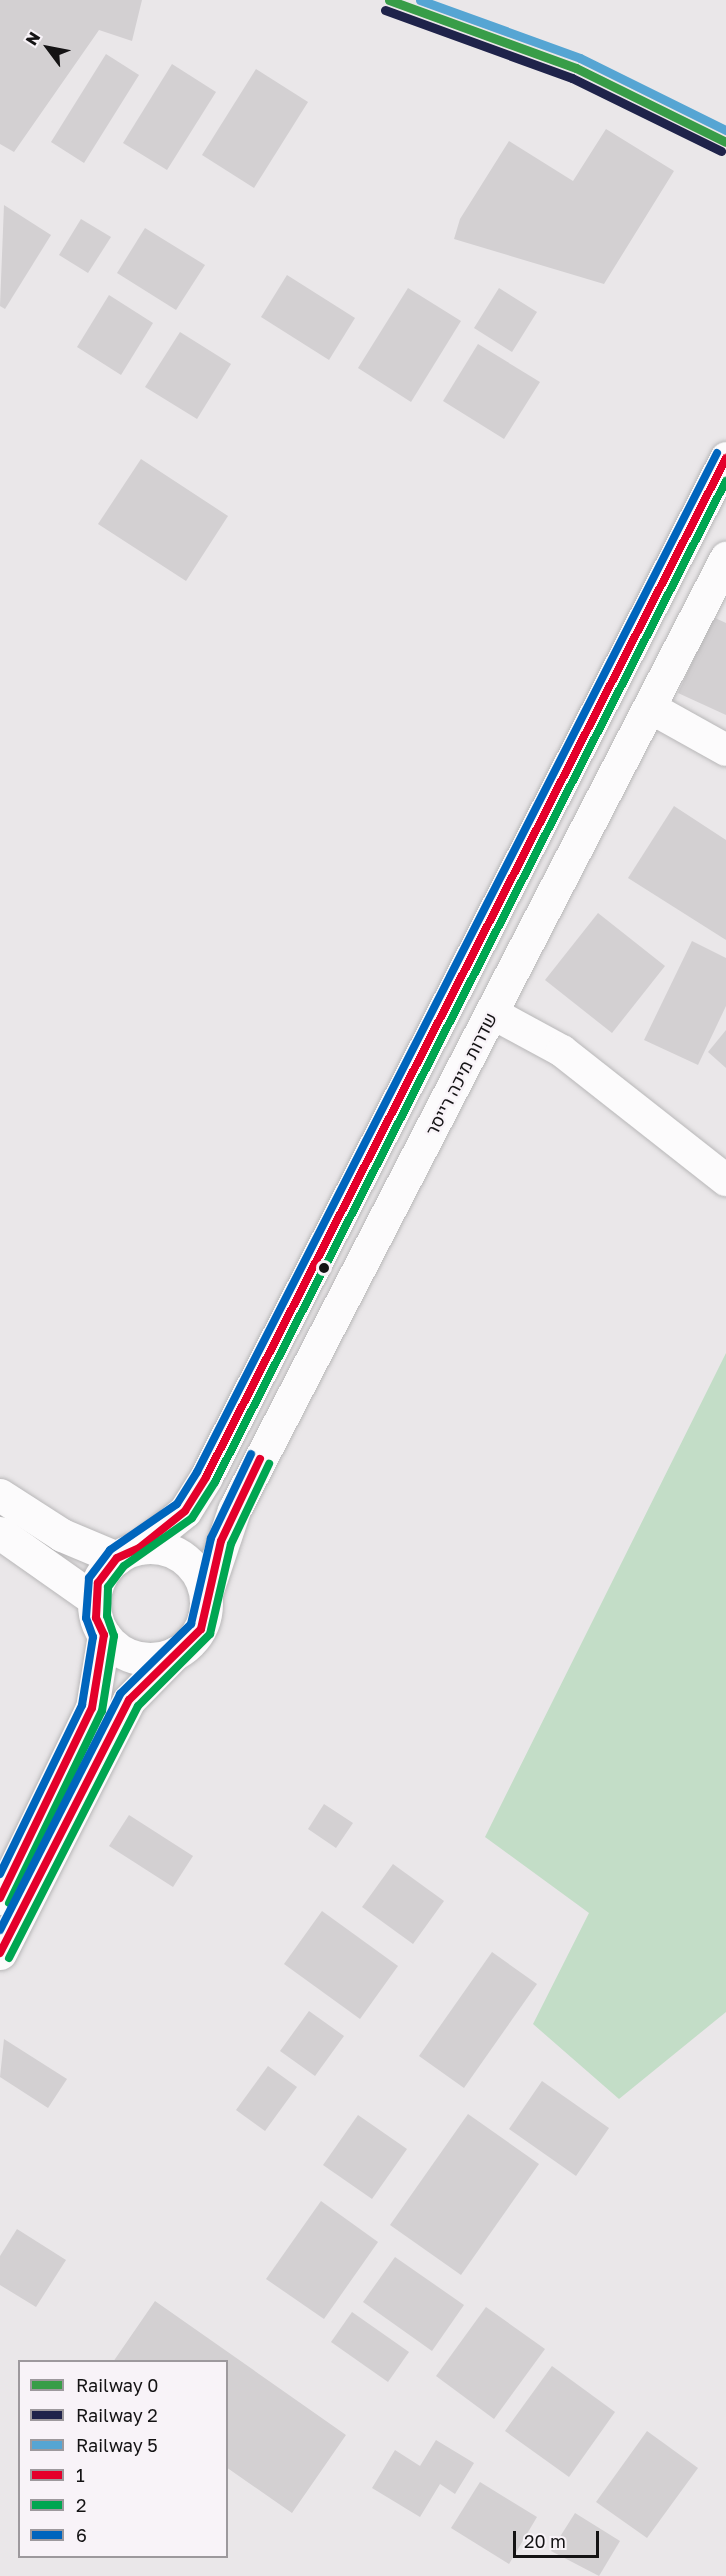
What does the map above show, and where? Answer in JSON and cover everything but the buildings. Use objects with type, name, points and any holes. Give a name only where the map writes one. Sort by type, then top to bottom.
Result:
[{"type":"street","points":[[0,1898],[92,1708],[104,1635],[94,1599],[106,1569],[185,1511],[206,1478],[726,458]]},
{"type":"street","name":"שדרות מיכה רייסר","points":[[206,1593],[234,1510],[651,708],[726,558]]},
{"type":"street","points":[[651,708],[726,750]]},
{"type":"street","points":[[492,1013],[562,1051],[726,1180]]},
{"type":"street","points":[[0,1495],[62,1535],[128,1553],[174,1552],[189,1562],[206,1593],[201,1629],[129,1700],[0,1953]]},
{"type":"street","points":[[0,1533],[94,1599]]},
{"type":"street","points":[[104,1635],[128,1655],[152,1659],[175,1653]]},
{"type":"green space","points":[[726,1353],[726,2012],[619,2099],[533,2024],[589,1913],[485,1837]]},
{"type":"rail line","name":"0","points":[[389,0],[576,68],[726,142]]},
{"type":"rail line","name":"5","points":[[420,0],[580,58],[726,130]]},
{"type":"rail line","name":"2","points":[[385,10],[572,78],[721,151]]},
{"type":"transit line","name":"6","points":[[0,1874],[82,1705],[93,1637],[86,1618],[89,1578],[110,1550],[177,1504],[197,1472],[717,453]]},
{"type":"transit line","name":"1","points":[[0,1898],[92,1708],[104,1635],[96,1618],[98,1583],[117,1558],[139,1548],[185,1511],[206,1477],[726,458]]},
{"type":"transit line","name":"2","points":[[9,1903],[102,1711],[114,1636],[107,1616],[108,1587],[124,1566],[192,1518],[215,1482],[726,481]]},
{"type":"transit line","name":"6","points":[[0,1930],[120,1694],[191,1624],[211,1538],[251,1454]]},
{"type":"transit line","name":"1","points":[[0,1953],[129,1700],[201,1629],[221,1541],[260,1459]]},
{"type":"transit line","name":"2","points":[[9,1958],[138,1706],[210,1634],[231,1544],[269,1464]]}]
